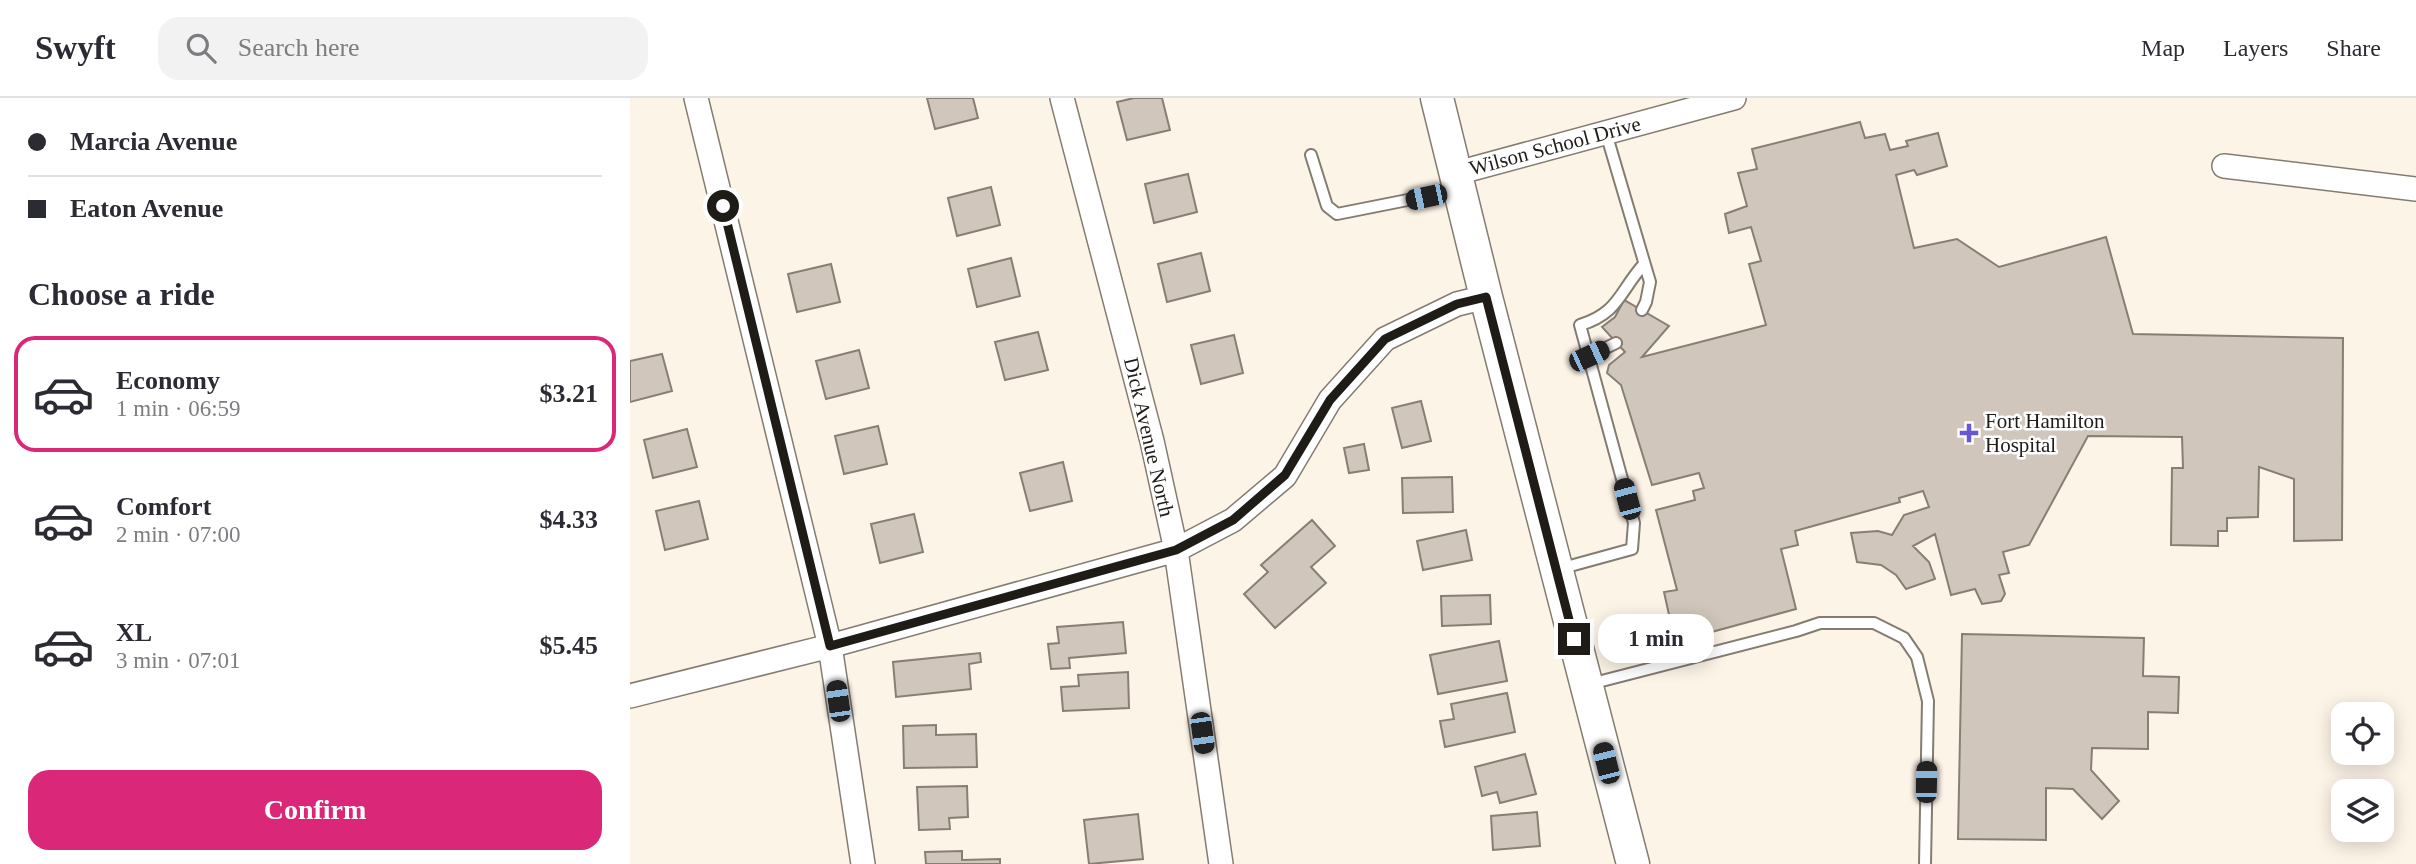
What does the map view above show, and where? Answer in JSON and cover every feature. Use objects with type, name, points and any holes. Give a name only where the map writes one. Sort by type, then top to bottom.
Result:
[{"type":"main road","points":[[1437,98],[1633,864]]},
{"type":"street","points":[[696,98],[830,646],[863,864]]},
{"type":"street","name":"Dick Avenue North","points":[[1062,98],[1153,441],[1176,550],[1222,864]]},
{"type":"street","name":"Wilson School Drive","points":[[1459,181],[1606,132],[1734,98]]},
{"type":"street","points":[[2224,166],[2416,189]]},
{"type":"street","points":[[630,696],[830,646],[1176,550],[1233,520],[1285,475],[1330,400],[1385,339],[1457,304],[1486,297]]},
{"type":"lane","points":[[1606,132],[1650,282],[1642,310]]},
{"type":"lane","points":[[1311,155],[1327,206],[1337,214],[1459,181]]},
{"type":"lane","points":[[1556,570],[1632,549],[1634,523],[1580,325],[1599,320],[1615,306],[1632,277],[1644,264]]},
{"type":"lane","points":[[1589,356],[1616,343]]},
{"type":"lane","points":[[1586,685],[1819,623],[1874,623],[1904,638],[1917,656],[1928,701],[1925,864]]},
{"type":"building","points":[[927,98],[973,98],[978,118],[935,129]]},
{"type":"building","points":[[1134,98],[1162,98],[1170,130],[1127,140],[1117,102]]},
{"type":"building","points":[[1860,122],[1865,138],[1885,134],[1890,150],[1908,146],[1906,141],[1938,133],[1947,166],[1917,175],[1914,170],[1896,175],[1914,248],[1957,239],[1999,267],[2106,237],[2133,334],[2343,338],[2342,540],[2294,541],[2294,479],[2259,467],[2258,517],[2227,518],[2227,531],[2218,531],[2218,546],[2171,545],[2172,468],[2183,468],[2182,437],[2088,436],[2029,545],[2003,552],[2009,573],[1999,575],[2005,594],[2001,601],[1982,604],[1975,589],[1951,595],[1935,534],[1913,546],[1929,562],[1935,579],[1906,589],[1896,575],[1881,565],[1857,562],[1851,533],[1878,531],[1892,535],[1904,515],[1929,507],[1923,491],[1899,498],[1900,502],[1795,531],[1798,545],[1781,549],[1796,609],[1675,642],[1664,592],[1677,590],[1656,510],[1695,500],[1693,491],[1704,488],[1699,473],[1652,485],[1621,385],[1607,373],[1609,365],[1625,352],[1602,327],[1615,317],[1624,300],[1669,326],[1642,357],[1766,325],[1749,264],[1761,261],[1751,227],[1729,233],[1725,214],[1747,206],[1738,173],[1757,169],[1752,149]]},
{"type":"building","points":[[1188,174],[1197,212],[1154,223],[1145,184]]},
{"type":"building","points":[[991,187],[1000,225],[957,236],[948,198]]},
{"type":"building","points":[[1201,253],[1210,291],[1167,302],[1158,264]]},
{"type":"building","points":[[1011,258],[1020,296],[977,307],[968,269]]},
{"type":"building","points":[[831,264],[840,302],[797,312],[788,274]]},
{"type":"building","points":[[1038,332],[1048,370],[1005,380],[995,342]]},
{"type":"building","points":[[1234,335],[1243,373],[1201,384],[1191,345]]},
{"type":"building","points":[[859,350],[869,388],[826,399],[816,361]]},
{"type":"building","points":[[662,354],[672,391],[630,402],[630,361]]},
{"type":"building","points":[[1421,401],[1431,441],[1402,448],[1392,408]]},
{"type":"building","points":[[878,426],[887,464],[844,474],[835,436]]},
{"type":"building","points":[[687,429],[697,467],[653,478],[644,440]]},
{"type":"building","points":[[1364,444],[1369,470],[1349,473],[1344,448]]},
{"type":"building","points":[[1063,462],[1072,501],[1030,511],[1020,473]]},
{"type":"building","points":[[1452,477],[1453,512],[1403,513],[1402,478]]},
{"type":"building","points":[[699,501],[708,539],[665,550],[656,511]]},
{"type":"building","points":[[914,514],[923,552],[880,563],[871,524]]},
{"type":"building","points":[[1312,520],[1335,546],[1311,567],[1326,583],[1275,628],[1244,594],[1268,572],[1261,565]]},
{"type":"building","points":[[1466,530],[1472,560],[1423,570],[1417,541]]},
{"type":"building","points":[[1490,595],[1491,624],[1442,626],[1441,596]]},
{"type":"building","points":[[1123,622],[1126,653],[1069,658],[1070,668],[1051,669],[1048,644],[1059,643],[1057,627]]},
{"type":"building","points":[[1962,634],[2144,638],[2143,676],[2179,677],[2178,713],[2148,712],[2148,749],[2092,748],[2091,770],[2119,801],[2102,819],[2073,789],[2046,788],[2046,840],[1958,839]]},
{"type":"building","points":[[1499,641],[1507,681],[1438,694],[1430,655]]},
{"type":"building","points":[[980,653],[981,662],[969,664],[971,689],[896,697],[893,662]]},
{"type":"building","points":[[1128,672],[1129,708],[1063,711],[1061,687],[1079,686],[1078,675]]},
{"type":"building","points":[[1507,693],[1515,732],[1445,747],[1440,721],[1454,719],[1451,704]]},
{"type":"building","points":[[936,725],[936,735],[976,734],[977,767],[904,768],[903,726]]},
{"type":"building","points":[[1525,754],[1536,794],[1500,803],[1497,792],[1482,796],[1475,767]]},
{"type":"building","points":[[967,786],[968,817],[949,818],[950,829],[919,830],[917,787]]},
{"type":"building","points":[[1537,812],[1540,846],[1493,850],[1491,816]]},
{"type":"building","points":[[1138,814],[1143,859],[1089,864],[1084,820]]},
{"type":"building","points":[[962,851],[962,860],[1000,859],[1000,864],[926,864],[925,852]]},
{"type":"place","name":"Fort Hamilton Hospital","points":[[1969,433]]},
{"type":"route","points":[[723,206],[830,646],[1176,550],[1233,520],[1285,475],[1330,400],[1385,339],[1457,304],[1486,297],[1574,639]]}]
